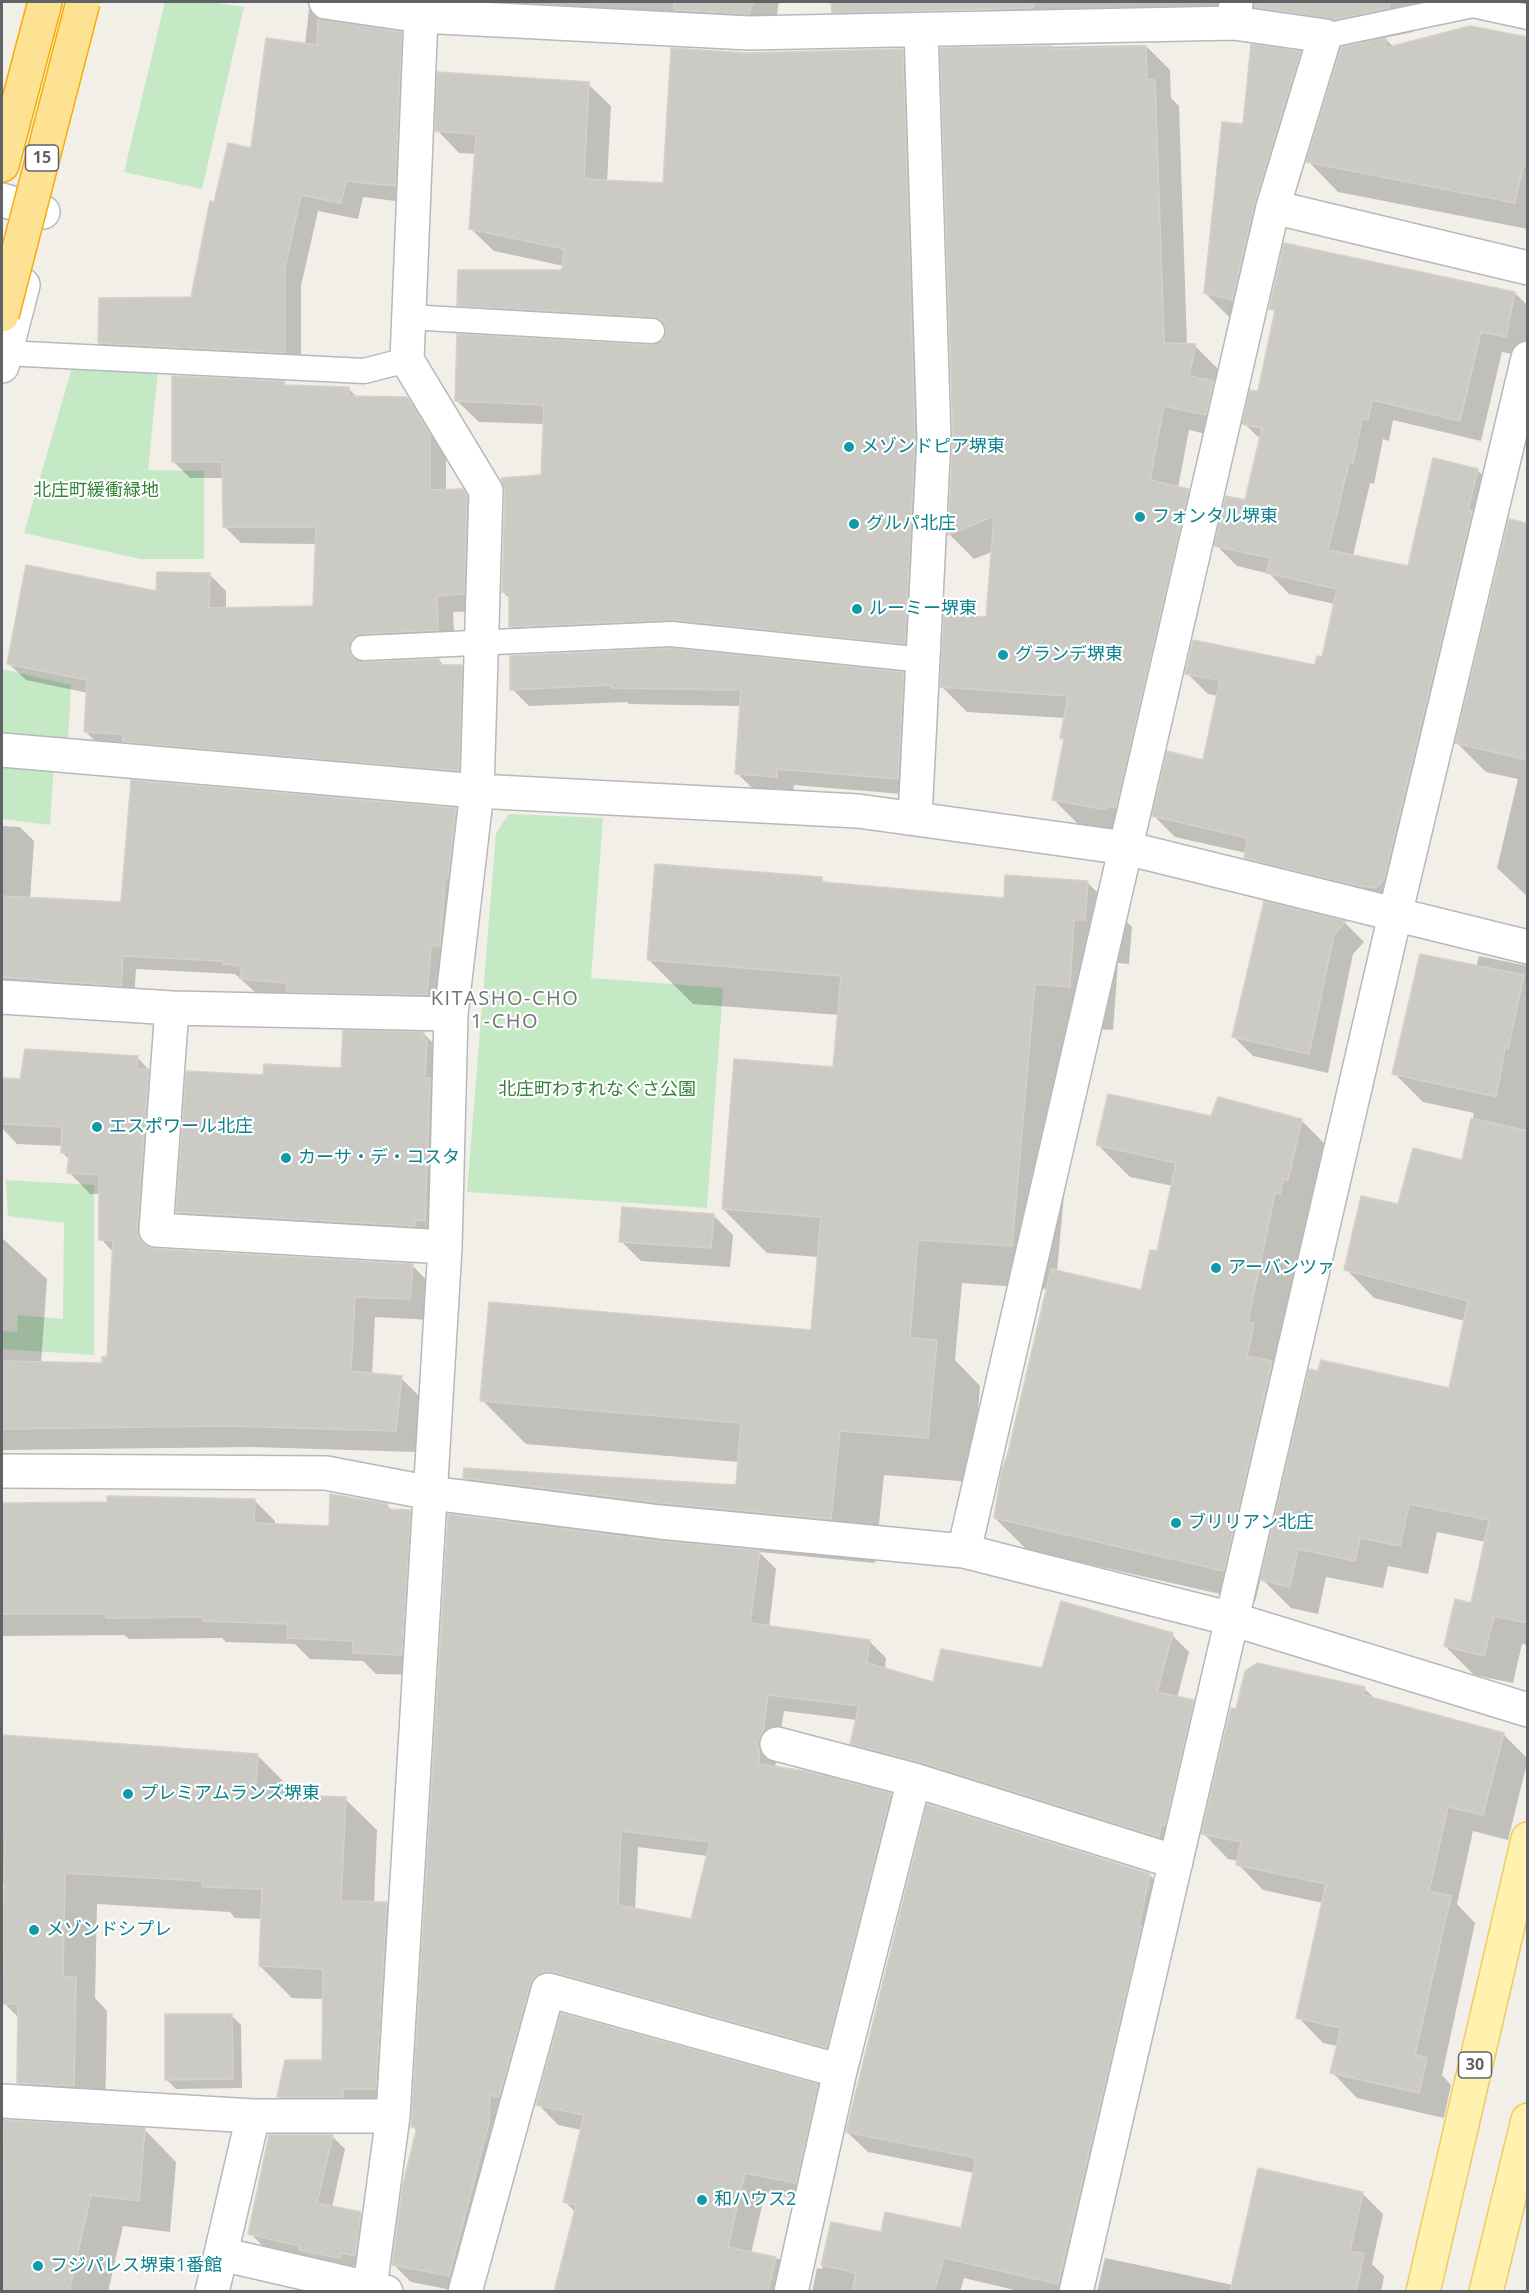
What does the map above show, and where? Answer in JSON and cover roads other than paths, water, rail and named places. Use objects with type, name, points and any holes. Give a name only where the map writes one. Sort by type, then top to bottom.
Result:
[{"type":"highway","name":"15","points":[[2,165],[45,2]]},
{"type":"highway","name":"15","points":[[2,315],[83,2]]},
{"type":"main road","name":"30","points":[[1423,2292],[1527,1839]]},
{"type":"main road","points":[[1486,2292],[1527,2120]]},
{"type":"street","points":[[2,140],[38,2]]},
{"type":"street","points":[[3,360],[98,2]]},
{"type":"street","points":[[326,2],[406,10],[749,33],[921,30],[1042,15],[1235,12],[1325,36],[1273,207],[964,1551]]},
{"type":"street","points":[[221,2254],[378,2289],[393,2116],[431,1493],[445,1246],[451,1014],[477,791],[486,491],[407,360],[406,10]]},
{"type":"street","points":[[915,819],[934,438],[921,30]]},
{"type":"street","points":[[2,200],[43,212]]},
{"type":"street","points":[[1273,207],[1527,268]]},
{"type":"street","points":[[1076,2292],[1395,915],[1527,358]]},
{"type":"street","points":[[2,750],[477,791],[858,811],[1126,848],[1527,947]]},
{"type":"street","points":[[2,997],[172,1008],[451,1014]]},
{"type":"street","points":[[172,1008],[156,1230],[445,1246]]},
{"type":"street","points":[[2,1471],[326,1473],[431,1493],[660,1522],[964,1551],[1232,1619],[1527,1710]]},
{"type":"street","points":[[777,1744],[914,1780],[1176,1862]]},
{"type":"street","points":[[791,2292],[840,2071],[914,1780]]},
{"type":"street","points":[[465,2292],[548,1990],[840,2071]]},
{"type":"street","points":[[2,2101],[253,2116],[393,2116]]},
{"type":"street","points":[[212,2292],[253,2116]]},
{"type":"lane","points":[[1325,36],[1473,5],[1527,17]]},
{"type":"lane","points":[[408,317],[652,331]]},
{"type":"lane","points":[[3,360],[364,371],[407,360]]},
{"type":"lane","points":[[363,648],[671,634],[924,660]]},
{"type":"place","name":"メゾンドピア堺東","points":[[849,447]]},
{"type":"place","name":"フォンタル堺東","points":[[1140,517]]},
{"type":"place","name":"グルパ北庄","points":[[854,524]]},
{"type":"place","name":"ルーミー堺東","points":[[857,609]]},
{"type":"place","name":"グランデ堺東","points":[[1003,655]]},
{"type":"place","name":"エスポワール北庄","points":[[97,1127]]},
{"type":"place","name":"カーサ・デ・コスタ","points":[[286,1158]]},
{"type":"place","name":"アーバンツァ","points":[[1216,1268]]},
{"type":"place","name":"ブリリアン北庄","points":[[1176,1523]]},
{"type":"place","name":"プレミアムランズ堺東","points":[[128,1794]]},
{"type":"place","name":"メゾンドシプレ","points":[[34,1930]]},
{"type":"place","name":"和ハウス2","points":[[702,2200]]},
{"type":"place","name":"フジパレス堺東1番館","points":[[38,2266]]},
{"type":"district","name":"KITASHO-CHO 1-CHO","points":[[505,1010]]},
{"type":"park label","name":"北庄町緩衝緑地","points":[[96,491]]},
{"type":"park label","name":"北庄町わすれなぐさ公園","points":[[597,1090]]}]
